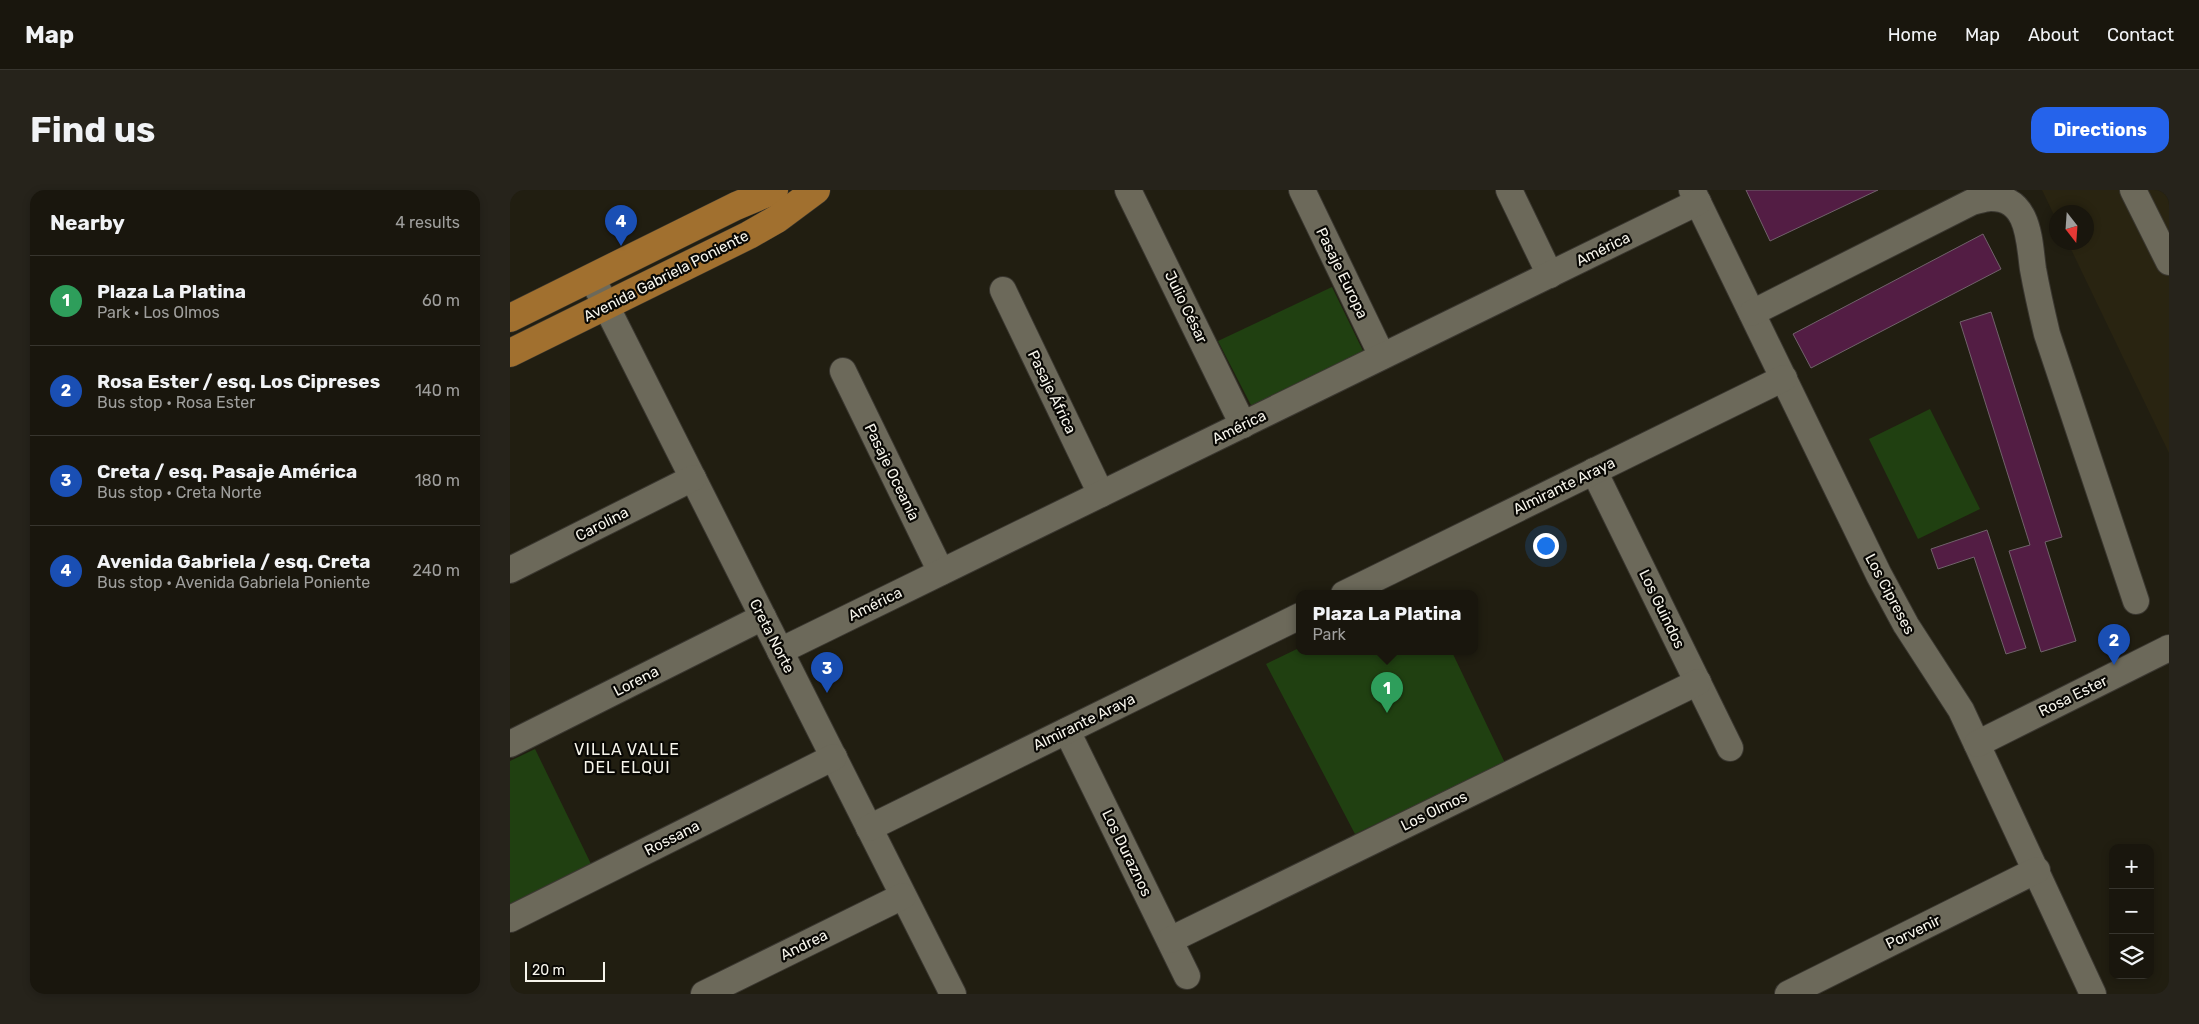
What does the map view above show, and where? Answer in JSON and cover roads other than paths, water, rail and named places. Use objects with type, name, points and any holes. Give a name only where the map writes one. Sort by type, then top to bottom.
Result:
[{"type":"main road","name":"Avenida Gabriela Poniente","points":[[510,318],[736,206],[774,190]]},
{"type":"main road","name":"Avenida Gabriela Poniente","points":[[510,353],[749,235],[777,219],[816,190]]},
{"type":"street","name":"Julio César","points":[[1128,190],[1243,425]]},
{"type":"street","name":"Pasaje Europa","points":[[1302,190],[1382,356]]},
{"type":"street","points":[[1509,190],[1550,275]]},
{"type":"street","points":[[2133,190],[2169,262]]},
{"type":"street","name":"América","points":[[780,651],[1550,275],[1695,196]]},
{"type":"street","name":"Los Cipreses","points":[[1695,196],[1884,584],[1910,633],[1953,696],[1977,744],[2093,994]]},
{"type":"street","points":[[1752,314],[1972,202],[1991,198],[2006,201],[2017,208],[2025,221],[2038,297],[2047,334],[2136,601]]},
{"type":"street","name":"Creta Norte","points":[[592,278],[953,994]]},
{"type":"street","name":"Pasaje África","points":[[1003,290],[1101,494]]},
{"type":"street","name":"Pasaje Oceanía","points":[[843,371],[941,572]]},
{"type":"street","name":"Almirante Araya","points":[[1352,590],[1784,378]]},
{"type":"street","name":"Los Guindos","points":[[1594,471],[1730,748]]},
{"type":"street","name":"Carolina","points":[[510,570],[693,478]]},
{"type":"street","name":"Lorena","points":[[510,744],[763,617]]},
{"type":"street","name":"Almirante Araya","points":[[869,828],[1296,618]]},
{"type":"street","name":"Rosa Ester","points":[[1977,744],[2169,648]]},
{"type":"street","name":"Los Olmos","points":[[1170,940],[1698,682]]},
{"type":"street","name":"Los Duraznos","points":[[1067,730],[1187,976]]},
{"type":"street","name":"Rossana","points":[[510,919],[834,757]]},
{"type":"street","name":"Porvenir","points":[[1788,994],[2037,870]]},
{"type":"street","name":"Andrea","points":[[704,994],[903,896]]},
{"type":"place","name":"Avenida Gabriela / esq. Creta","points":[[621,246]]},
{"type":"place","name":"Rosa Ester / esq. Los Cipreses","points":[[2114,665]]},
{"type":"place","name":"Creta / esq. Pasaje América","points":[[827,693]]},
{"type":"place","name":"Plaza La Platina","points":[[1387,713]]},
{"type":"district","name":"VILLA VALLE DEL ELQUI","points":[[627,758]]}]
